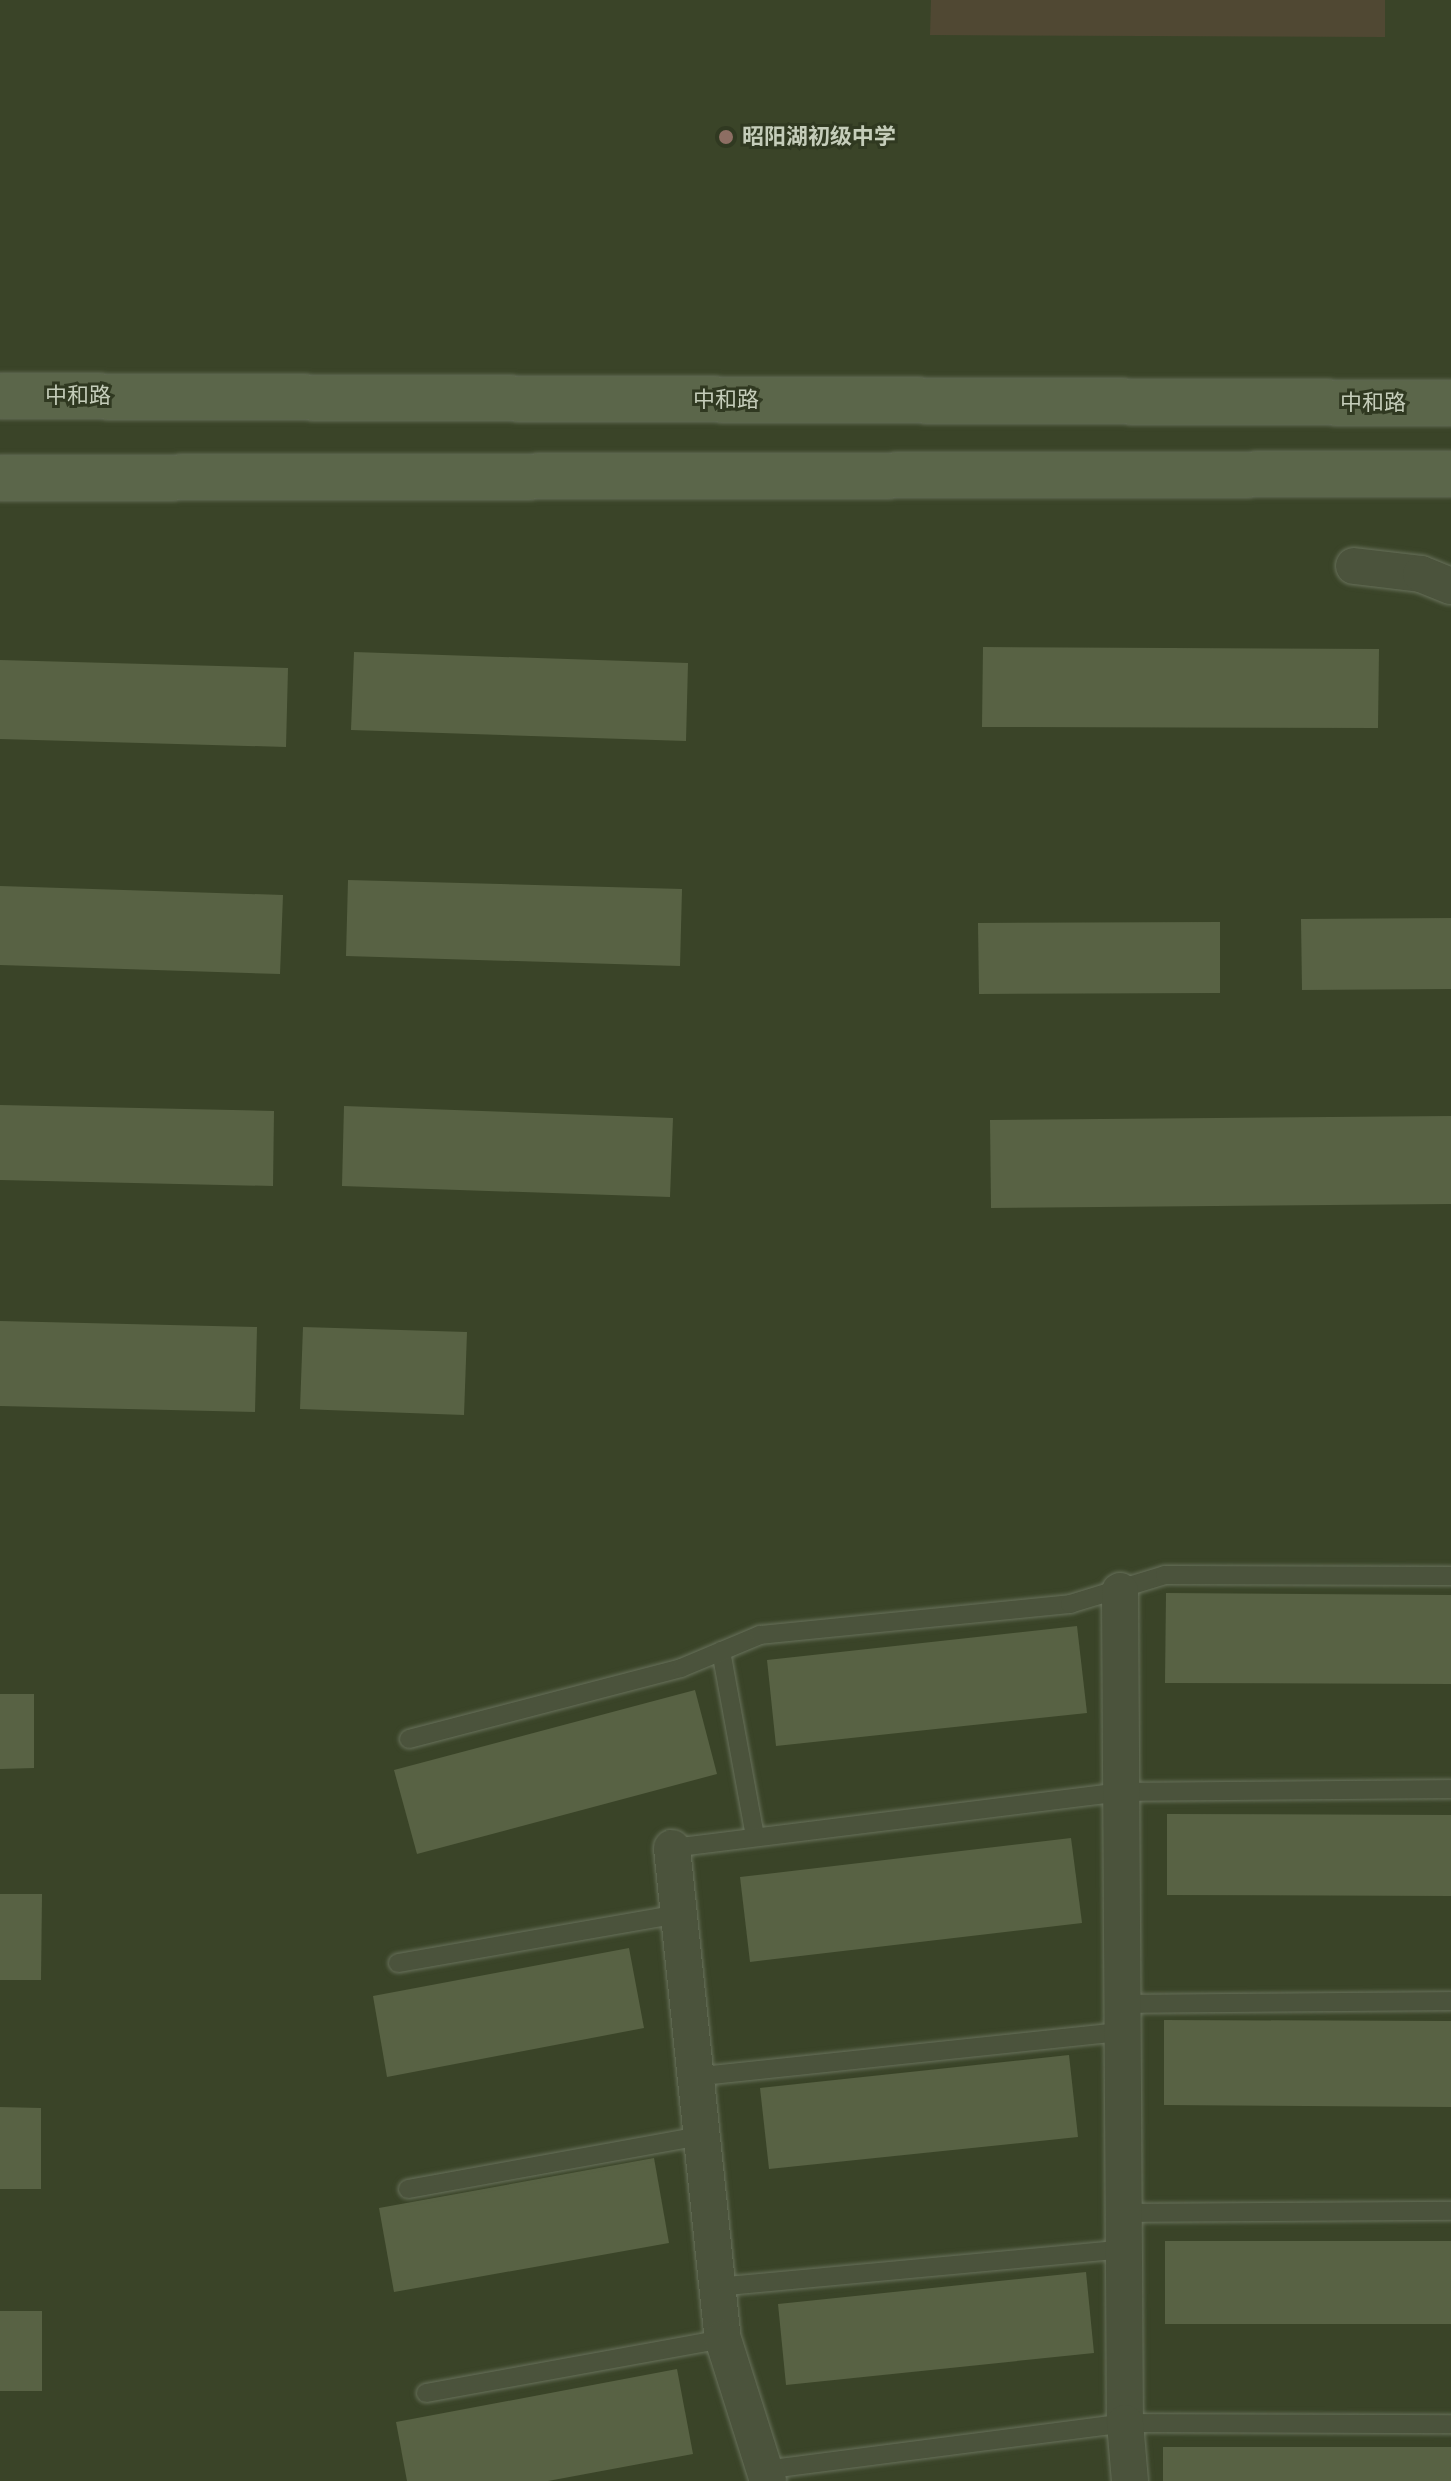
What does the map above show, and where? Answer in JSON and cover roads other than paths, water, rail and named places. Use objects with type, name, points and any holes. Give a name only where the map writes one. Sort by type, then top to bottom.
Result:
[{"type":"main road","name":"中和路","points":[[0,396],[1451,403]]},
{"type":"main road","points":[[0,478],[1451,474]]},
{"type":"street","points":[[1354,566],[1421,574],[1451,586]]},
{"type":"street","points":[[1120,1591],[1125,2423],[1130,2481]]},
{"type":"street","points":[[672,1848],[692,2077],[723,2339],[766,2476]]},
{"type":"lane","points":[[409,1739],[681,1668],[760,1635],[1070,1604],[1165,1575],[1451,1576]]},
{"type":"lane","points":[[721,1651],[755,1836]]},
{"type":"lane","points":[[672,1848],[1121,1792],[1451,1789]]},
{"type":"lane","points":[[398,1963],[678,1914]]},
{"type":"lane","points":[[692,2077],[1122,2018],[1451,2001]]},
{"type":"lane","points":[[408,2189],[700,2136]]},
{"type":"lane","points":[[1124,2213],[1451,2211]]},
{"type":"lane","points":[[717,2287],[1124,2249]]},
{"type":"lane","points":[[426,2393],[723,2339]]},
{"type":"lane","points":[[766,2476],[1125,2423],[1451,2424]]},
{"type":"place","name":"昭阳湖初级中学","points":[[726,137]]}]
